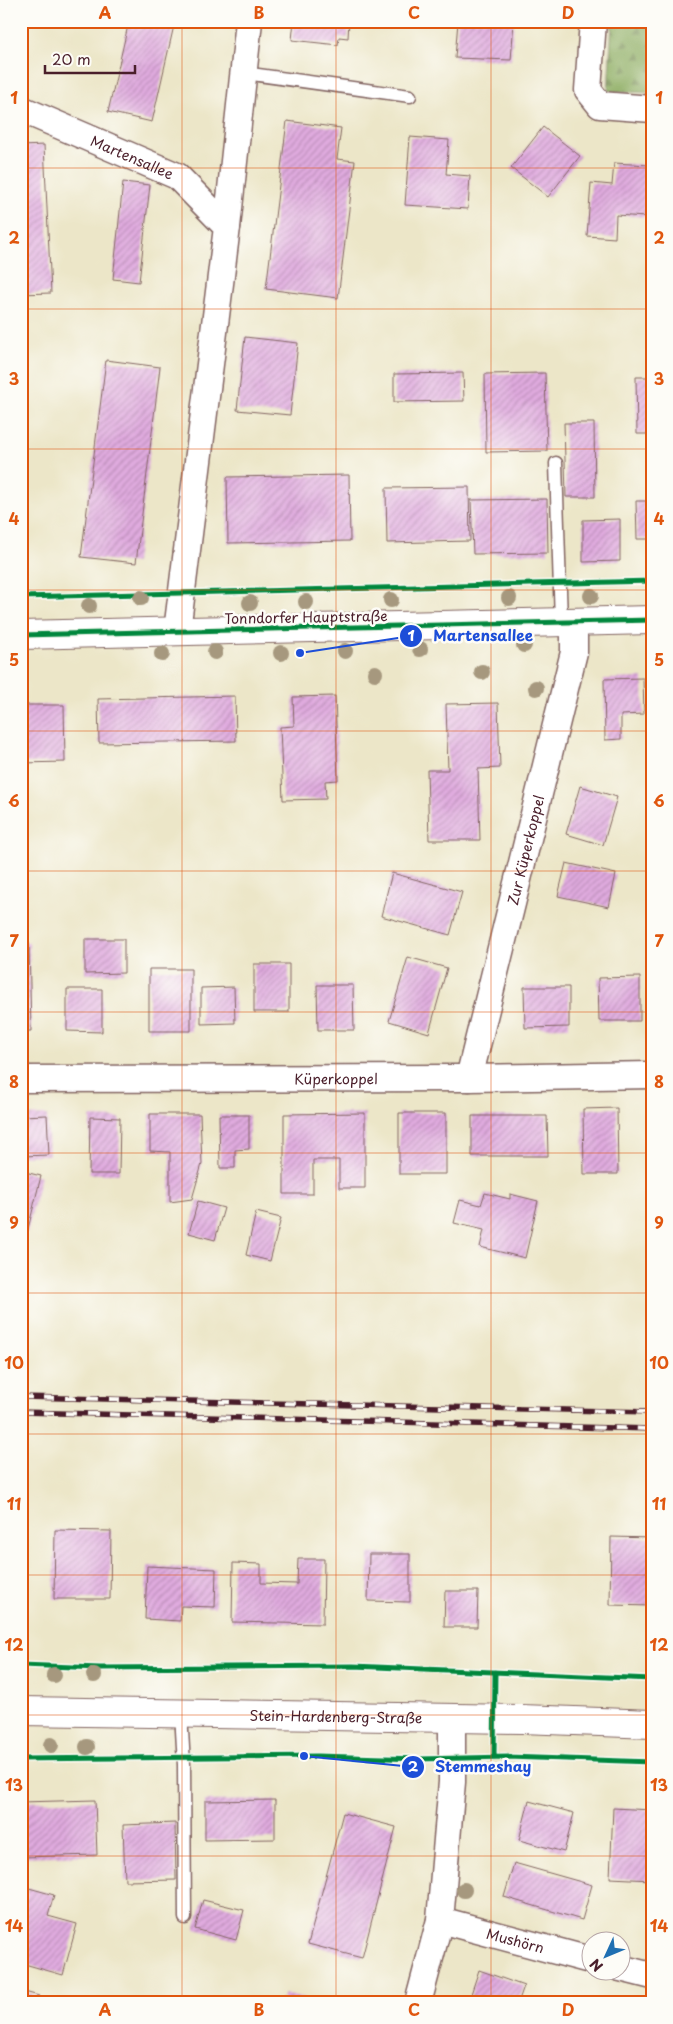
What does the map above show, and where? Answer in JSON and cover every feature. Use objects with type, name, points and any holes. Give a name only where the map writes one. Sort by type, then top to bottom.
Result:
[{"type":"main road","name":"Tonndorfer Hauptstraße","points":[[21,635],[652,620]]},
{"type":"main road","name":"Stein-Hardenberg-Straße","points":[[21,1711],[452,1718],[652,1724]]},
{"type":"street","points":[[177,631],[227,227],[249,21]]},
{"type":"street","points":[[593,21],[588,90],[600,105],[652,109]]},
{"type":"street","name":"Martensallee","points":[[21,109],[178,176],[227,227]]},
{"type":"street","name":"Zur Küperkoppel","points":[[469,1078],[574,652],[567,622]]},
{"type":"street","name":"Küperkoppel","points":[[21,1079],[469,1078],[652,1075]]},
{"type":"street","points":[[418,2003],[440,1920],[452,1782],[452,1718]]},
{"type":"street","name":"Mushörn","points":[[440,1920],[580,1957]]},
{"type":"street","points":[[630,1970],[652,1976]]},
{"type":"lane","points":[[244,74],[410,96]]},
{"type":"lane","points":[[556,463],[567,622]]},
{"type":"lane","points":[[181,1713],[184,1765],[184,1918]]},
{"type":"green space","points":[[612,21],[652,21],[652,93],[608,91]]},
{"type":"building","points":[[129,21],[175,21],[152,122],[108,112]]},
{"type":"building","points":[[294,21],[349,21],[348,38],[339,37],[338,45],[292,40]]},
{"type":"building","points":[[458,21],[514,21],[511,60],[455,58]]},
{"type":"building","points":[[287,121],[341,128],[337,159],[355,161],[338,298],[266,289]]},
{"type":"building","points":[[543,127],[580,156],[548,197],[511,168]]},
{"type":"building","points":[[410,137],[449,140],[446,174],[470,176],[468,209],[405,205]]},
{"type":"building","points":[[44,145],[51,293],[21,294],[21,146]]},
{"type":"building","points":[[614,163],[649,165],[645,217],[616,215],[615,238],[587,236],[591,183],[612,185]]},
{"type":"building","points":[[123,182],[150,185],[139,282],[113,279]]},
{"type":"building","points":[[245,337],[298,343],[290,415],[237,410]]},
{"type":"building","points":[[106,360],[160,367],[136,563],[81,557]]},
{"type":"building","points":[[463,373],[464,401],[394,402],[394,374]]},
{"type":"building","points":[[545,373],[547,451],[486,452],[485,374]]},
{"type":"building","points":[[636,377],[652,377],[652,434],[637,434]]},
{"type":"building","points":[[564,423],[594,423],[595,497],[566,497]]},
{"type":"building","points":[[349,475],[350,541],[228,543],[227,477]]},
{"type":"building","points":[[469,487],[470,541],[387,543],[386,488]]},
{"type":"building","points":[[547,499],[548,553],[473,554],[471,500]]},
{"type":"building","points":[[636,501],[652,501],[652,539],[637,539]]},
{"type":"building","points":[[620,519],[620,561],[583,562],[583,520]]},
{"type":"building","points":[[643,678],[644,714],[621,715],[621,739],[605,740],[604,679]]},
{"type":"building","points":[[235,696],[236,741],[99,743],[98,699]]},
{"type":"building","points":[[335,696],[338,780],[325,781],[326,799],[283,800],[280,727],[294,726],[293,697]]},
{"type":"building","points":[[498,703],[500,768],[478,769],[480,840],[429,840],[427,770],[448,770],[446,704]]},
{"type":"building","points":[[21,705],[64,705],[65,762],[21,763]]},
{"type":"building","points":[[580,786],[617,797],[603,845],[566,834]]},
{"type":"building","points":[[566,863],[616,874],[609,907],[558,896]]},
{"type":"building","points":[[392,873],[462,892],[450,935],[381,916]]},
{"type":"building","points":[[85,939],[124,939],[124,973],[85,974]]},
{"type":"building","points":[[21,942],[29,942],[31,1031],[21,1031]]},
{"type":"building","points":[[408,957],[447,968],[429,1033],[389,1021]]},
{"type":"building","points":[[254,964],[289,964],[289,1012],[254,1012]]},
{"type":"building","points":[[149,969],[191,969],[191,1031],[149,1031]]},
{"type":"building","points":[[640,977],[640,1021],[599,1021],[598,978]]},
{"type":"building","points":[[317,985],[353,985],[354,1030],[318,1030]]},
{"type":"building","points":[[234,987],[235,1023],[201,1024],[201,988]]},
{"type":"building","points":[[524,987],[569,987],[569,1027],[525,1028]]},
{"type":"building","points":[[67,989],[102,989],[102,1032],[67,1031]]},
{"type":"building","points":[[617,1108],[618,1174],[584,1174],[583,1109]]},
{"type":"building","points":[[365,1113],[365,1188],[339,1188],[339,1160],[313,1160],[313,1194],[284,1194],[284,1114]]},
{"type":"building","points":[[399,1113],[446,1113],[446,1174],[399,1174]]},
{"type":"building","points":[[150,1114],[200,1114],[202,1164],[192,1199],[170,1202],[170,1152],[150,1151]]},
{"type":"building","points":[[47,1115],[49,1155],[21,1156],[21,1116]]},
{"type":"building","points":[[219,1115],[249,1115],[249,1149],[235,1150],[235,1168],[220,1168]]},
{"type":"building","points":[[472,1116],[547,1116],[548,1156],[472,1156]]},
{"type":"building","points":[[90,1117],[120,1118],[119,1174],[89,1174]]},
{"type":"building","points":[[21,1171],[41,1176],[27,1233],[21,1231]]},
{"type":"building","points":[[485,1193],[510,1199],[510,1194],[538,1201],[525,1258],[480,1247],[484,1230],[454,1223],[460,1200],[481,1205]]},
{"type":"building","points":[[198,1201],[224,1208],[215,1240],[189,1233]]},
{"type":"building","points":[[256,1212],[281,1218],[270,1261],[246,1255]]},
{"type":"building","points":[[55,1530],[111,1531],[110,1599],[54,1599]]},
{"type":"building","points":[[611,1537],[652,1538],[652,1606],[610,1605]]},
{"type":"building","points":[[369,1554],[410,1554],[410,1602],[368,1601]]},
{"type":"building","points":[[298,1559],[324,1559],[323,1624],[232,1622],[233,1563],[261,1564],[261,1583],[297,1584]]},
{"type":"building","points":[[147,1566],[216,1569],[215,1607],[181,1606],[180,1621],[145,1619]]},
{"type":"building","points":[[445,1591],[478,1591],[477,1627],[444,1627]]},
{"type":"building","points":[[95,1800],[97,1855],[21,1857],[21,1802]]},
{"type":"building","points":[[275,1800],[275,1839],[205,1840],[205,1801]]},
{"type":"building","points":[[529,1801],[574,1813],[564,1852],[519,1840]]},
{"type":"building","points":[[613,1808],[652,1810],[652,1880],[610,1878]]},
{"type":"building","points":[[343,1813],[396,1827],[362,1958],[308,1944]]},
{"type":"building","points":[[175,1823],[176,1880],[125,1881],[123,1825]]},
{"type":"building","points":[[514,1863],[592,1885],[582,1920],[504,1897]]},
{"type":"building","points":[[29,1888],[54,1895],[48,1916],[77,1924],[63,1975],[21,1963],[21,1914]]},
{"type":"building","points":[[203,1900],[244,1910],[236,1940],[195,1929]]},
{"type":"building","points":[[479,1970],[524,1986],[518,2003],[468,2003]]},
{"type":"building","points":[[21,1991],[39,1996],[37,2003],[21,2003]]},
{"type":"building","points":[[284,1994],[318,2002],[282,2003]]},
{"type":"railway","points":[[21,1397],[652,1412]]},
{"type":"railway","points":[[21,1412],[652,1429]]},
{"type":"cycle path","points":[[21,597],[652,581]]},
{"type":"cycle path","points":[[21,635],[652,620]]},
{"type":"cycle path","points":[[21,1665],[100,1668],[353,1666],[652,1679]]},
{"type":"cycle path","points":[[494,1757],[495,1672]]},
{"type":"cycle path","points":[[21,1759],[317,1756],[419,1759],[508,1757],[652,1762]]},
{"type":"place","name":"Martensallee","points":[[300,653]]},
{"type":"place","name":"Stemmeshay","points":[[304,1756]]}]
